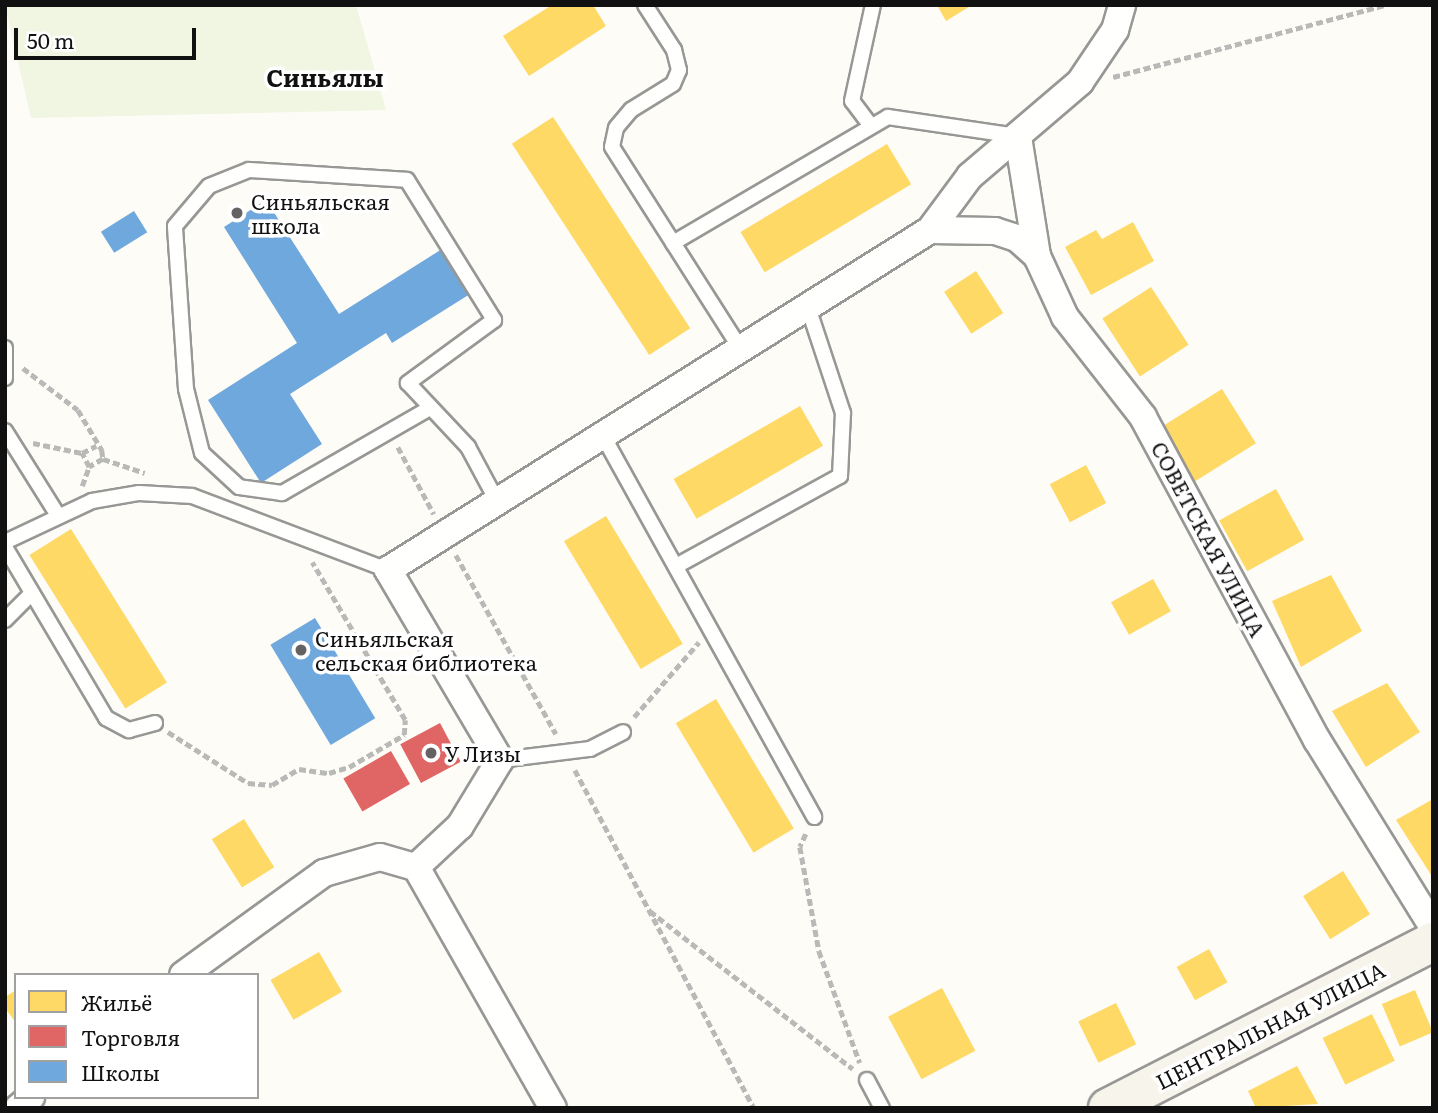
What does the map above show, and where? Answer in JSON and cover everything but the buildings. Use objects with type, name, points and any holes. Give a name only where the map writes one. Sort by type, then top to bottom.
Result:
[{"type":"street","points":[[416,867],[460,826],[500,760],[388,570],[601,433],[930,230],[953,193],[1080,82],[1115,30],[1122,5]]},
{"type":"street","points":[[1018,137],[1037,256]]},
{"type":"street","name":"СОВЕТСКАЯ УЛИЦА","points":[[930,230],[995,231],[1017,238],[1037,256],[1065,317],[1143,417],[1317,740],[1433,927]]},
{"type":"street","points":[[186,973],[324,873],[380,857],[416,867],[553,1108]]},
{"type":"street","name":"ЦЕНТРАЛЬНАЯ УЛИЦА","points":[[1108,1108],[1433,942]]},
{"type":"lane","points":[[645,5],[674,50],[679,71],[673,84],[623,119],[612,147],[740,348]]},
{"type":"lane","points":[[871,126],[852,101],[873,5]]},
{"type":"lane","points":[[673,243],[888,117],[1018,137]]},
{"type":"lane","points":[[430,408],[282,493],[239,487],[202,453],[186,389],[175,226],[209,186],[249,170],[407,180],[494,320],[408,383],[468,447],[497,501]]},
{"type":"lane","points":[[678,565],[840,476],[843,412],[808,307]]},
{"type":"lane","points":[[5,378],[6,349]]},
{"type":"lane","points":[[5,431],[10,448],[57,514]]},
{"type":"lane","points":[[601,433],[678,565],[708,628],[814,817]]},
{"type":"lane","points":[[5,542],[57,514],[139,494],[192,496],[388,570]]},
{"type":"lane","points":[[5,547],[106,718],[129,730],[155,723]]},
{"type":"lane","points":[[5,620],[32,593]]},
{"type":"lane","points":[[500,760],[590,749],[623,732]]},
{"type":"lane","points":[[867,1080],[882,1108]]},
{"type":"path","points":[[1080,82],[1159,69],[1386,5]]},
{"type":"path","points":[[6,349],[67,398],[103,459],[97,466],[89,467],[82,453],[44,440],[10,448]]},
{"type":"path","points":[[82,453],[96,446]]},
{"type":"path","points":[[155,723],[248,783],[272,785],[299,769],[330,773],[349,767],[404,735],[405,720],[315,572],[306,541]]},
{"type":"path","points":[[623,732],[682,668],[708,628]]},
{"type":"path","points":[[814,817],[800,847],[819,951],[867,1080]]},
{"type":"path","points":[[647,910],[867,1080]]},
{"type":"green space","points":[[5,5],[356,5],[386,110],[31,118]]},
{"type":"place","name":"Синьяльская школа","points":[[237,213]]},
{"type":"place","name":"Синьяльская сельская библиотека","points":[[301,650]]},
{"type":"place","name":"У Лизы","points":[[431,753]]},
{"type":"district","name":"Синьялы","points":[[325,77]]}]
